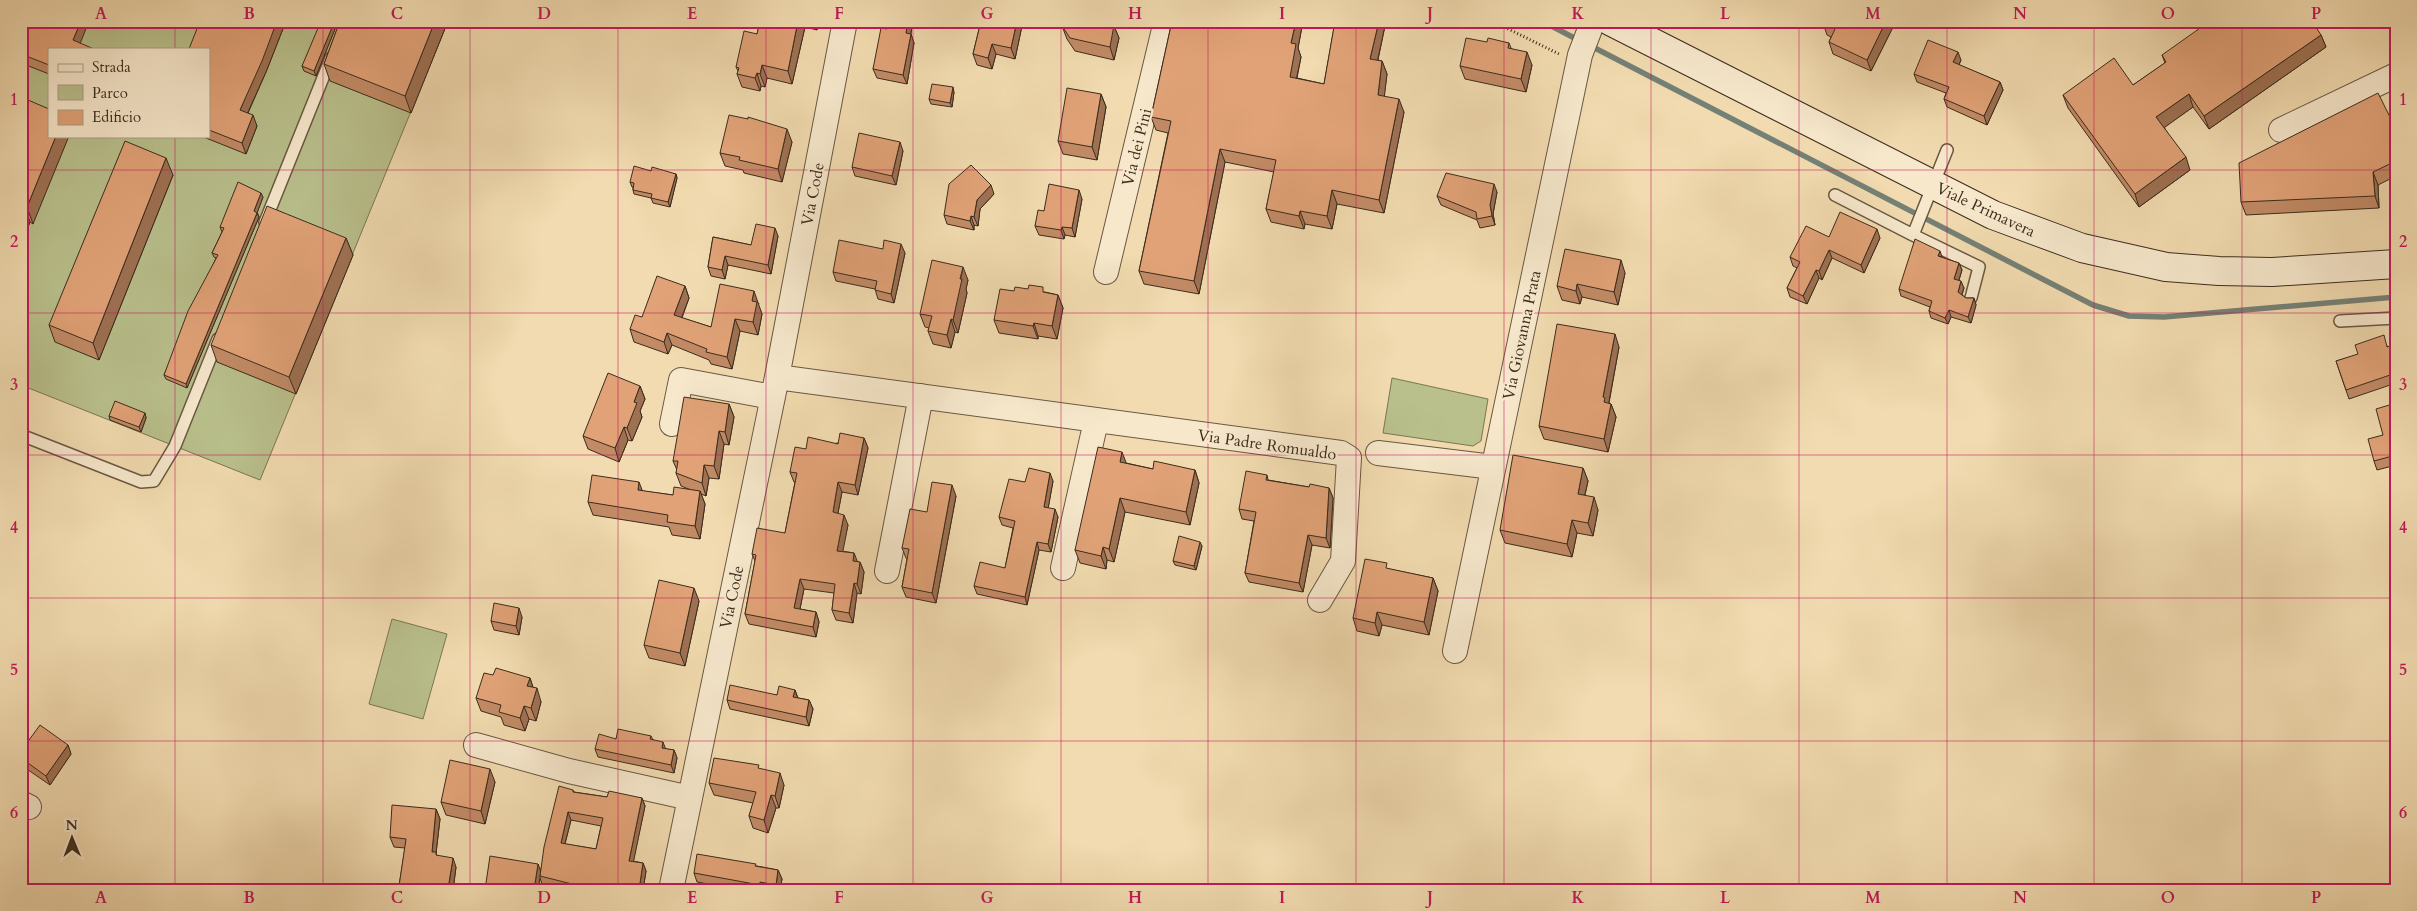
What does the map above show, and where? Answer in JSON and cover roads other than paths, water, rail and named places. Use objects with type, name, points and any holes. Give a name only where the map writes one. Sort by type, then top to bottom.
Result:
[{"type":"main road","name":"Viale Primavera","points":[[1598,22],[1931,191],[2050,238],[2082,248],[2166,266],[2272,272],[2396,264]]},
{"type":"street","name":"Via Code","points":[[671,890],[775,387],[845,21]]},
{"type":"street","name":"Via dei Pini","points":[[1106,272],[1166,21]]},
{"type":"street","name":"Via Giovanna Prata","points":[[1455,651],[1580,58],[1598,22]]},
{"type":"street","points":[[2282,130],[2396,74]]},
{"type":"street","points":[[672,424],[681,380],[775,387]]},
{"type":"street","name":"Via Padre Romualdo","points":[[775,387],[921,396],[1341,453],[1349,458],[1343,562],[1320,600]]},
{"type":"street","points":[[886,571],[921,396]]},
{"type":"street","points":[[1064,568],[1096,421]]},
{"type":"street","points":[[1378,453],[1493,467]]},
{"type":"street","points":[[476,745],[569,771],[690,798]]},
{"type":"lane","points":[[261,234],[335,49]]},
{"type":"lane","points":[[1915,232],[1947,150]]},
{"type":"lane","points":[[1835,195],[1915,232],[1980,267],[1971,298]]},
{"type":"lane","points":[[2340,321],[2396,318]]},
{"type":"lane","points":[[21,435],[141,482],[154,481],[175,446],[224,326]]},
{"type":"waterway","points":[[1542,21],[1580,41]]},
{"type":"waterway","points":[[1589,45],[2093,305],[2129,316],[2164,317],[2396,297]]}]
